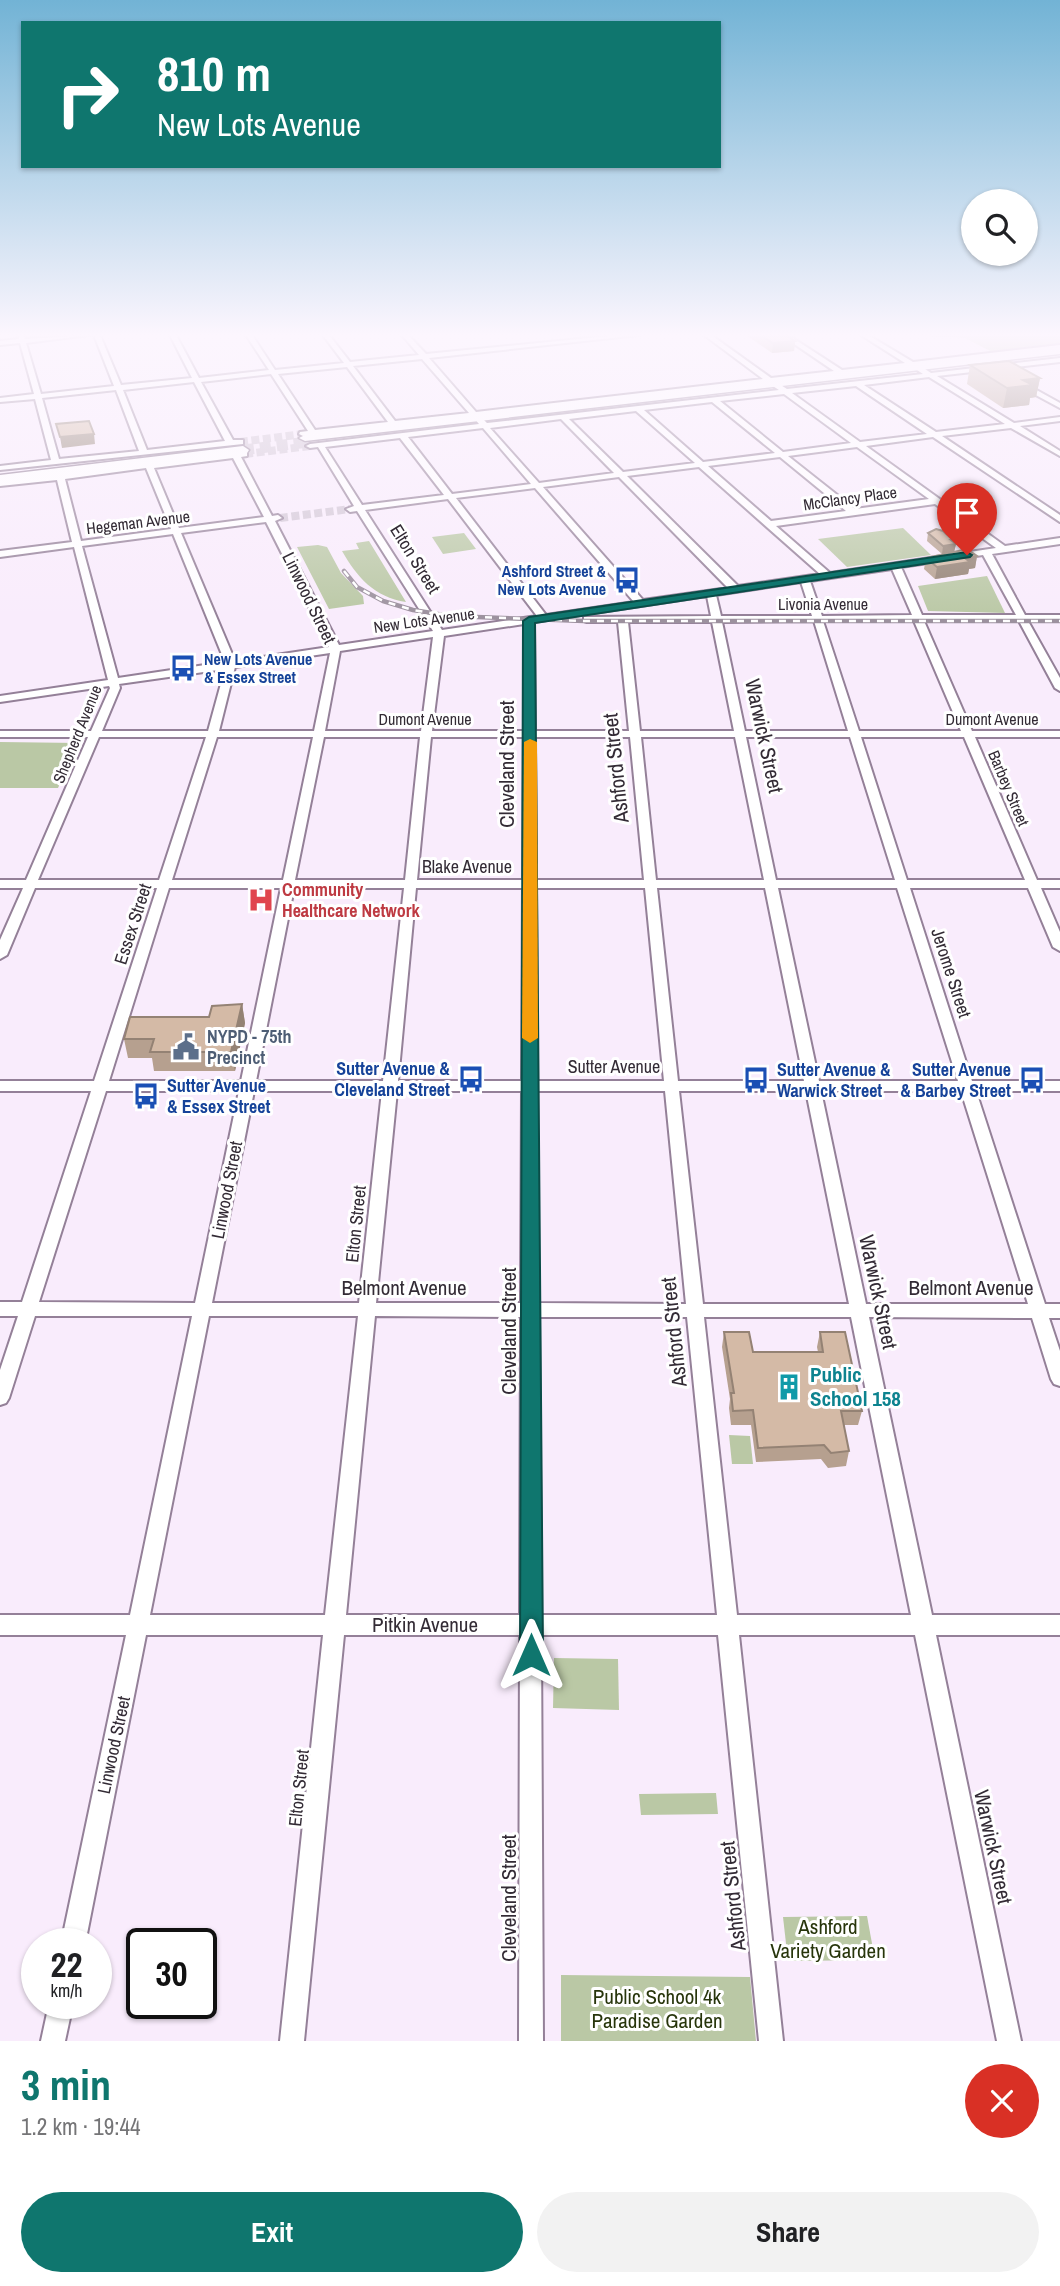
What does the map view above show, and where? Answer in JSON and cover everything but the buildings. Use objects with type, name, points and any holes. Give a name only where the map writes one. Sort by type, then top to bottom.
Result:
[{"type":"highway","points":[[310,440],[392,430]]},
{"type":"highway","points":[[350,438],[406,430]]},
{"type":"highway","points":[[310,440],[403,436]]},
{"type":"highway","points":[[78,469],[239,448]]},
{"type":"highway","points":[[0,481],[23,475],[239,448]]},
{"type":"highway","points":[[78,469],[130,453]]},
{"type":"highway","points":[[0,481],[144,460]]},
{"type":"highway","points":[[0,471],[23,475]]},
{"type":"street","points":[[47,430],[56,462]]},
{"type":"street","points":[[133,430],[231,664]]},
{"type":"street","name":"Linwood Street","points":[[76,1928],[320,735],[335,649],[275,519],[228,430]]},
{"type":"street","name":"Elton Street","points":[[292,2041],[425,735],[439,633],[305,430]]},
{"type":"street","points":[[310,440],[358,430]]},
{"type":"street","points":[[310,440],[403,436],[430,430]]},
{"type":"street","points":[[488,430],[640,603]]},
{"type":"street","points":[[580,430],[620,475],[735,589]]},
{"type":"street","points":[[664,430],[827,575]]},
{"type":"street","points":[[752,430],[853,512]]},
{"type":"street","points":[[839,430],[1003,549]]},
{"type":"street","points":[[927,430],[1060,519]]},
{"type":"street","points":[[355,509],[972,430]]},
{"type":"street","points":[[1022,430],[1060,454]]},
{"type":"street","points":[[403,436],[449,496],[536,620]]},
{"type":"street","points":[[0,471],[130,453],[144,460]]},
{"type":"street","points":[[23,475],[60,477],[78,469]]},
{"type":"street","name":"Shepherd Avenue","points":[[0,955],[96,734],[115,682],[60,477]]},
{"type":"street","name":"McClancy Place","points":[[768,524],[936,501]]},
{"type":"street","name":"Hegeman Avenue","points":[[0,554],[275,519]]},
{"type":"street","name":"New Lots Avenue","points":[[0,699],[1060,541]]},
{"type":"street","points":[[986,552],[1060,688]]},
{"type":"street","name":"Barbey Street","points":[[895,565],[1060,947]]},
{"type":"street","name":"Jerome Street","points":[[805,579],[1060,1379]]},
{"type":"street","name":"Warwick Street","points":[[711,593],[1009,2041]]},
{"type":"street","name":"Livonia Avenue","points":[[536,620],[1060,618]]},
{"type":"street","name":"Ashford Street","points":[[623,619],[771,2041]]},
{"type":"street","name":"Cleveland Street","points":[[531,2041],[530,735],[536,620]]},
{"type":"street","name":"Essex Street","points":[[0,1398],[212,735],[231,664]]},
{"type":"street","name":"Dumont Avenue","points":[[0,734],[1060,734]]},
{"type":"street","name":"Blake Avenue","points":[[0,884],[1060,884]]},
{"type":"street","name":"Sutter Avenue","points":[[0,1086],[1060,1086]]},
{"type":"street","name":"Belmont Avenue","points":[[0,1309],[1060,1311]]},
{"type":"street","name":"Pitkin Avenue","points":[[0,1625],[1060,1625]]},
{"type":"street","points":[[53,2041],[58,2019]]},
{"type":"green space","points":[[903,528],[931,555],[847,567],[818,539]]},
{"type":"green space","points":[[464,533],[476,549],[443,554],[432,537]]},
{"type":"green space","points":[[369,541],[406,602],[376,591],[360,577],[342,551],[359,549],[356,543]]},
{"type":"green space","points":[[297,547],[327,547],[341,573],[363,596],[364,604],[329,609]]},
{"type":"green space","points":[[987,576],[1005,613],[928,611],[918,586]]},
{"type":"green space","points":[[0,742],[79,743],[58,788],[0,788]]},
{"type":"green space","points":[[729,1435],[750,1436],[753,1464],[732,1464]]},
{"type":"green space","points":[[554,1658],[618,1659],[619,1710],[553,1708]]},
{"type":"green space","points":[[716,1793],[718,1814],[641,1815],[639,1794]]},
{"type":"green space","name":"Ashford Variety Garden","points":[[867,1916],[875,1960],[788,1961],[783,1917]]},
{"type":"green space","name":"Public School 4k Paradise Garden","points":[[561,1975],[750,1977],[756,2041],[561,2041]]},
{"type":"tunnel","points":[[240,442],[303,434]]},
{"type":"tunnel","points":[[243,450],[308,442]]},
{"type":"tunnel","points":[[245,454],[310,446]]},
{"type":"tunnel","points":[[280,518],[350,509]]},
{"type":"railway","points":[[344,571],[357,587],[383,601],[413,610],[450,616],[584,621],[1060,621]]},
{"type":"slow traffic","points":[[530,742],[530,1038]]},
{"type":"place","name":"Ashford Street & New Lots Avenue","points":[[627,580]]},
{"type":"place","name":"New Lots Avenue & Essex Street","points":[[183,668]]},
{"type":"place","name":"Community Healthcare Network","points":[[261,900]]},
{"type":"place","name":"NYPD - 75th Precinct","points":[[186,1047]]},
{"type":"place","name":"Sutter Avenue & Cleveland Street","points":[[471,1079]]},
{"type":"place","name":"Sutter Avenue & Warwick Street","points":[[756,1080]]},
{"type":"place","name":"Sutter Avenue & Barbey Street","points":[[1032,1080]]},
{"type":"place","name":"Sutter Avenue & Essex Street","points":[[146,1096]]},
{"type":"place","name":"Public School 158","points":[[789,1387]]},
{"type":"route","points":[[531,1655],[529,621],[967,555]]}]
